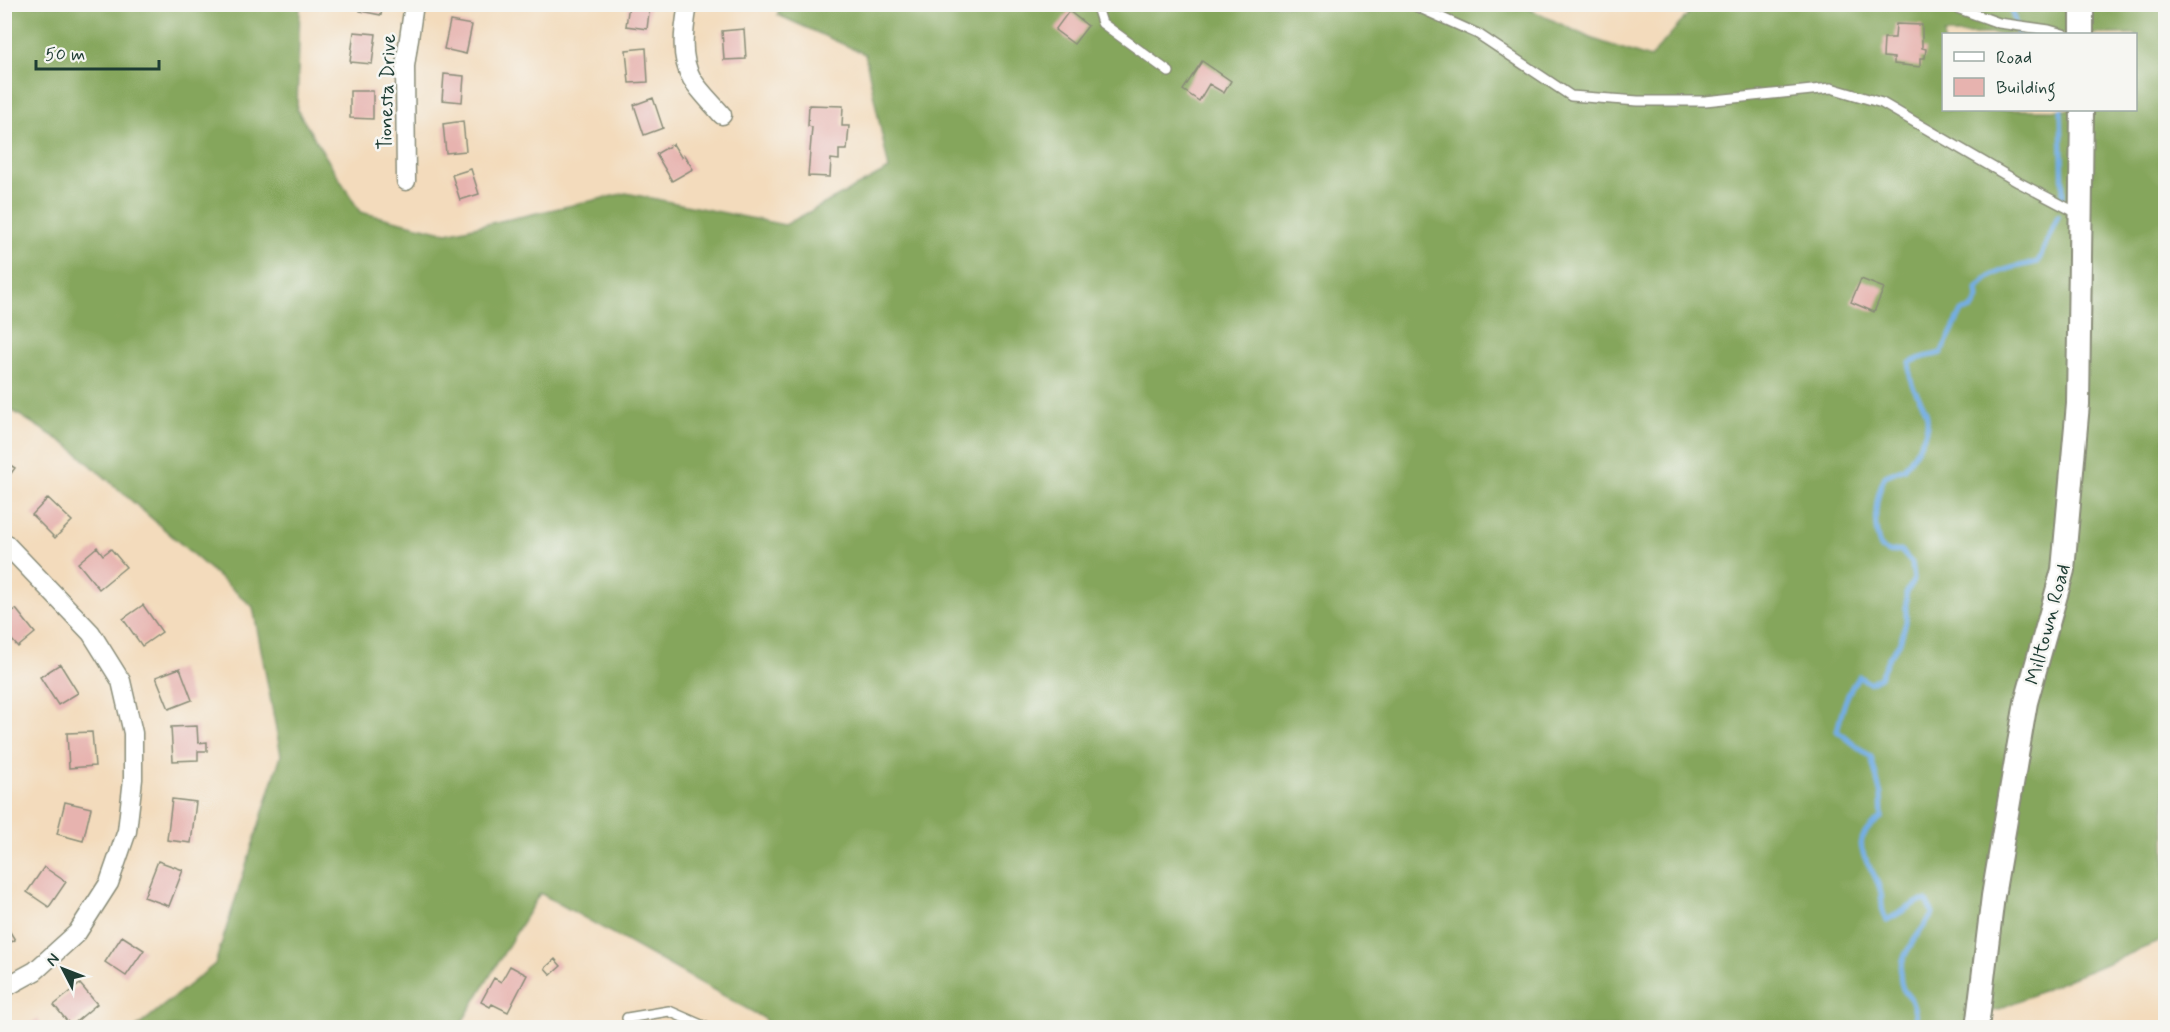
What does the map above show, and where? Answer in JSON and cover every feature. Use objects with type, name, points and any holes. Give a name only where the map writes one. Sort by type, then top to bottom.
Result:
[{"type":"street","name":"Tionesta Drive","points":[[406,181],[405,66],[414,4]]},
{"type":"street","points":[[688,4],[684,31],[685,57],[691,78],[722,115]]},
{"type":"street","points":[[2082,4],[2082,33]]},
{"type":"street","name":"Milltown Road","points":[[1977,1028],[1993,896],[2026,702],[2063,570],[2078,404],[2082,111]]},
{"type":"street","points":[[4,542],[91,633],[121,681],[134,733],[133,779],[127,831],[109,883],[77,933],[35,971],[4,988]]},
{"type":"lane","points":[[1096,4],[1102,23],[1169,72]]},
{"type":"lane","points":[[1411,4],[1478,34],[1571,96],[1638,101],[1705,101],[1831,88],[1882,103],[2018,182],[2081,215]]},
{"type":"lane","points":[[1946,4],[1999,23],[2058,33]]},
{"type":"lane","points":[[627,1018],[669,1011],[708,1028]]},
{"type":"green space","points":[[4,5],[300,5],[297,110],[360,212],[447,233],[626,193],[785,225],[889,169],[865,54],[778,15],[779,5],[1521,5],[1590,38],[1650,58],[1696,5],[2165,5],[2165,939],[1956,1027],[773,1028],[762,1017],[540,893],[459,1027],[137,1027],[215,964],[281,755],[253,607],[69,446],[5,406]]},
{"type":"building","points":[[361,4],[383,4],[381,15],[360,11]]},
{"type":"building","points":[[629,4],[650,4],[647,29],[626,26]]},
{"type":"building","points":[[1069,11],[1088,26],[1074,44],[1055,30]]},
{"type":"building","points":[[450,21],[472,25],[466,54],[444,49]]},
{"type":"building","points":[[1896,24],[1922,25],[1922,48],[1926,49],[1925,58],[1920,58],[1920,67],[1894,64],[1894,58],[1883,57],[1884,38],[1895,38]]},
{"type":"building","points":[[744,29],[746,59],[724,60],[722,31]]},
{"type":"building","points":[[354,32],[376,34],[372,64],[350,62]]},
{"type":"building","points":[[646,48],[648,82],[629,83],[626,50]]},
{"type":"building","points":[[1202,61],[1231,81],[1224,93],[1209,84],[1199,101],[1183,90]]},
{"type":"building","points":[[444,74],[464,76],[462,102],[442,100]]},
{"type":"building","points":[[350,91],[373,91],[373,119],[350,118]]},
{"type":"building","points":[[653,98],[663,128],[644,135],[634,105]]},
{"type":"building","points":[[809,105],[843,106],[842,126],[849,126],[847,150],[839,150],[839,160],[831,159],[830,177],[808,176],[812,127],[808,126]]},
{"type":"building","points":[[463,121],[466,151],[446,153],[443,124]]},
{"type":"building","points":[[673,144],[681,157],[684,155],[693,169],[672,181],[656,154]]},
{"type":"building","points":[[471,169],[479,194],[460,200],[452,175]]},
{"type":"building","points":[[1861,279],[1884,288],[1874,312],[1851,302]]},
{"type":"building","points":[[4,461],[15,468],[4,483]]},
{"type":"building","points":[[48,498],[72,521],[55,538],[32,515]]},
{"type":"building","points":[[97,547],[103,555],[111,549],[126,567],[99,589],[78,563]]},
{"type":"building","points":[[143,605],[162,632],[142,646],[123,619]]},
{"type":"building","points":[[16,609],[35,633],[18,647],[4,631],[4,618]]},
{"type":"building","points":[[60,664],[78,693],[58,705],[40,677]]},
{"type":"building","points":[[180,668],[192,700],[169,709],[156,677]]},
{"type":"building","points":[[197,726],[198,743],[207,742],[207,751],[198,751],[198,760],[173,761],[171,727]]},
{"type":"building","points":[[92,732],[95,766],[69,768],[67,733]]},
{"type":"building","points":[[172,799],[196,802],[191,843],[167,840]]},
{"type":"building","points":[[65,802],[91,808],[83,841],[57,834]]},
{"type":"building","points":[[158,861],[183,870],[169,906],[144,897]]},
{"type":"building","points":[[44,867],[66,882],[49,907],[27,892]]},
{"type":"building","points":[[4,922],[15,940],[4,946]]},
{"type":"building","points":[[122,936],[144,950],[126,976],[105,962]]},
{"type":"building","points":[[555,959],[561,966],[551,975],[545,968]]},
{"type":"building","points":[[510,966],[527,975],[508,1012],[492,1004],[490,1007],[481,1002],[494,978],[501,982]]},
{"type":"building","points":[[80,984],[97,1004],[71,1026],[54,1005]]},
{"type":"building","points":[[38,1019],[42,1028],[20,1028]]},
{"type":"waterway","points":[[2010,4],[2018,33]]},
{"type":"waterway","points":[[2061,111],[2063,199]]},
{"type":"waterway","points":[[1918,1028],[1912,1003],[1903,989],[1900,978],[1901,968],[1909,948],[1933,913],[1926,901],[1920,901],[1887,920],[1882,908],[1880,889],[1862,851],[1861,843],[1870,827],[1882,817],[1881,795],[1871,757],[1837,731],[1845,702],[1855,682],[1859,676],[1869,683],[1880,677],[1888,659],[1900,642],[1906,622],[1906,594],[1914,579],[1912,563],[1900,550],[1889,552],[1881,548],[1876,521],[1877,502],[1885,476],[1904,468],[1921,442],[1927,427],[1926,412],[1911,379],[1910,363],[1941,353],[1962,311],[1972,309],[1978,299],[1977,289],[1984,282],[2005,270],[2038,262],[2058,216]]}]
